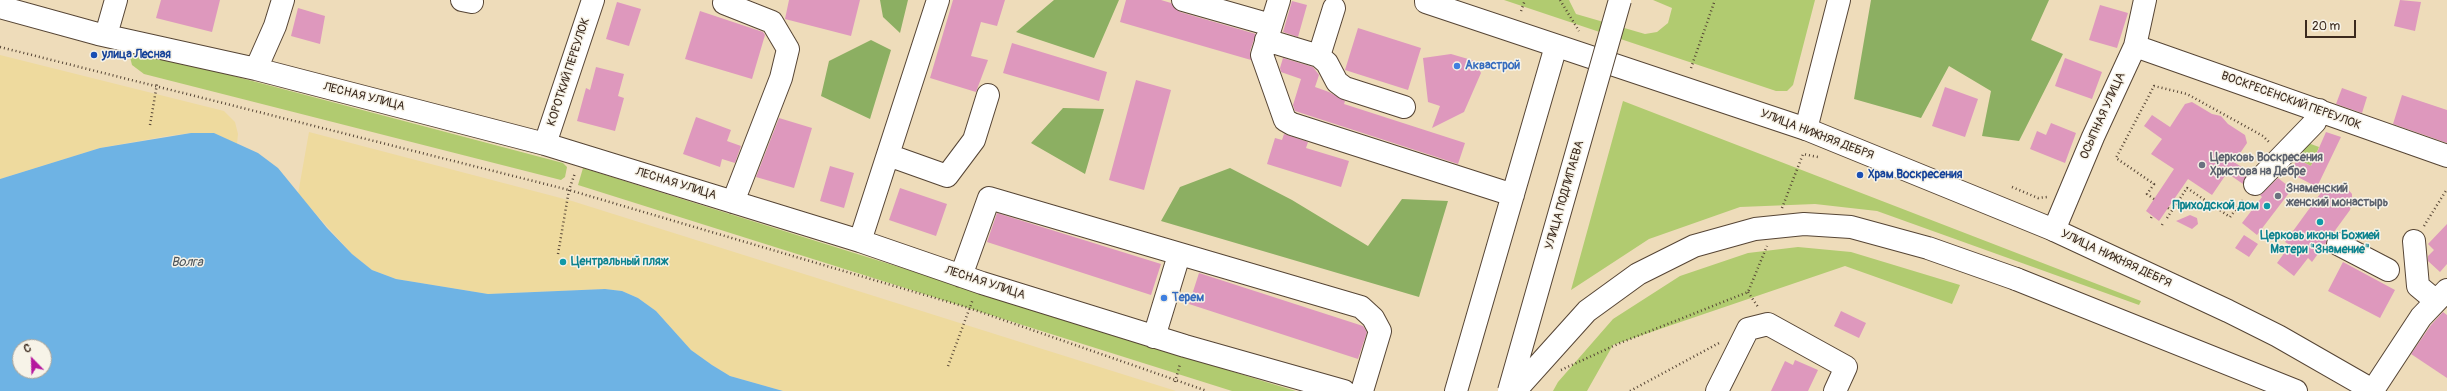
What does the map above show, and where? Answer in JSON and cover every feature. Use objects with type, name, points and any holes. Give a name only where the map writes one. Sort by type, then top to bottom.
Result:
[{"type":"main road","points":[[106,35],[116,0]]},
{"type":"main road","points":[[256,69],[275,26],[282,0]]},
{"type":"main road","name":"КОРОТКИЙ ПЕРЕУЛОК","points":[[545,144],[593,0]]},
{"type":"main road","points":[[860,241],[938,0]]},
{"type":"main road","points":[[1183,0],[1268,32],[1319,56],[1327,63],[1337,82],[1345,88],[1404,107]]},
{"type":"main road","points":[[1279,0],[1268,32],[1263,60],[1282,114],[1292,124],[1512,195]]},
{"type":"main road","name":"УЛИЦА ПОДЛИПАЕВА","points":[[1509,391],[1620,0]]},
{"type":"main road","points":[[1806,129],[1839,0]]},
{"type":"main road","name":"ОСЫПНАЯ УЛИЦА","points":[[2054,230],[2093,137],[2135,46],[2144,0]]},
{"type":"main road","name":"УЛИЦА НИЖНЯЯ ДЕБРЯ","points":[[1423,1],[1806,129],[2054,230],[2228,311],[2278,336],[2373,390]]},
{"type":"main road","points":[[724,3],[772,22],[788,49],[781,78],[733,202]]},
{"type":"main road","name":"ЛЕСНАЯ УЛИЦА","points":[[0,7],[106,35],[256,69],[545,144],[860,241],[961,276],[1154,337],[1344,391]]},
{"type":"main road","points":[[1319,56],[1334,8]]},
{"type":"main road","points":[[1456,391],[1556,46]]},
{"type":"main road","name":"ВОСКРЕСЕНСКИЙ ПЕРЕУЛОК","points":[[2135,46],[2319,110],[2375,132],[2447,156]]},
{"type":"main road","points":[[888,155],[947,176],[974,140],[988,95]]},
{"type":"main road","points":[[2255,184],[2315,122],[2319,110]]},
{"type":"main road","points":[[961,276],[989,198],[1361,307],[1373,318],[1380,331],[1362,391]]},
{"type":"main road","points":[[1515,391],[1587,311],[1638,274],[1694,246],[1755,229],[1804,224],[1851,227],[1928,248],[2016,279],[2296,391]]},
{"type":"main road","points":[[2373,390],[2421,317],[2442,296],[2418,286],[2414,241]]},
{"type":"main road","points":[[2338,244],[2388,270]]},
{"type":"main road","points":[[1154,337],[1179,254]]},
{"type":"main road","points":[[1717,391],[1748,329],[1768,324],[1846,366],[1835,391]]},
{"type":"path","points":[[1521,11],[1525,0]]},
{"type":"path","points":[[1560,0],[1580,31]]},
{"type":"path","points":[[1691,68],[1714,0]]},
{"type":"path","points":[[0,46],[157,84],[569,190],[969,308],[1175,382],[1207,391]]},
{"type":"path","points":[[150,125],[157,84]]},
{"type":"path","points":[[2154,199],[2147,194],[2154,184],[2116,158],[2154,86],[2187,94],[2262,136],[2283,155]]},
{"type":"path","points":[[1780,212],[1803,154],[1818,157]]},
{"type":"path","points":[[558,254],[569,190],[576,168]]},
{"type":"path","points":[[2167,218],[2187,188],[2230,217],[2255,184]]},
{"type":"path","points":[[2414,241],[2447,189]]},
{"type":"path","points":[[1557,372],[1620,343],[1748,292],[1769,241]]},
{"type":"path","points":[[948,366],[969,308]]},
{"type":"path","points":[[1630,391],[1720,343],[1740,346]]},
{"type":"path","points":[[1175,382],[1181,358]]},
{"type":"green space","points":[[880,0],[908,0],[900,33],[883,17]]},
{"type":"green space","points":[[1054,0],[1119,0],[1094,58],[1016,32]]},
{"type":"green space","points":[[1504,0],[1569,0],[1576,14],[1645,34],[1657,32],[1668,23],[1672,8],[1653,0],[1815,0],[1793,85],[1787,91],[1776,91]]},
{"type":"green space","points":[[1871,0],[2049,0],[2031,40],[2063,54],[2019,141],[1982,136],[1991,91],[1949,66],[1921,118],[1854,99]]},
{"type":"green space","points":[[871,40],[891,50],[870,119],[821,96],[829,61]]},
{"type":"green space","points":[[131,52],[154,55],[563,163],[567,167],[565,177],[561,180],[144,74],[132,65],[130,57]]},
{"type":"green space","points":[[1623,101],[2141,301],[2139,305],[1877,211],[1815,204],[1740,207],[1649,239],[1571,290]]},
{"type":"green space","points":[[1063,108],[1104,109],[1085,174],[1031,143]]},
{"type":"green space","points":[[2308,143],[2319,147],[2311,166],[2297,159]]},
{"type":"green space","points":[[583,168],[1296,391],[1232,391],[578,185]]},
{"type":"green space","points":[[1230,168],[1292,200],[1368,246],[1402,199],[1448,201],[1419,297],[1161,221],[1180,187]]},
{"type":"green space","points":[[1798,247],[1851,252],[1960,285],[1952,304],[1845,266],[1613,345],[1587,391],[1553,391],[1558,382],[1613,319],[1680,276],[1748,253]]},
{"type":"sand","points":[[0,55],[224,111],[235,122],[238,134],[237,144],[214,133],[191,133],[167,136],[100,148],[0,179]]},
{"type":"sand","name":"Центральный пляж","points":[[309,132],[572,201],[1176,391],[783,391],[730,376],[712,365],[691,350],[656,311],[638,298],[622,291],[605,289],[488,294],[396,279],[372,270],[352,254],[298,194]]},
{"type":"water","name":"Волга","points":[[191,133],[214,133],[258,153],[278,168],[327,228],[352,254],[372,270],[396,279],[488,294],[605,289],[622,291],[638,298],[656,311],[691,350],[712,365],[730,376],[783,391],[0,391],[0,179],[100,148]]},
{"type":"building","points":[[161,0],[220,0],[212,32],[156,18]]},
{"type":"building","points":[[789,0],[860,0],[851,36],[785,19]]},
{"type":"building","points":[[953,0],[1005,0],[997,26],[981,22],[971,56],[988,60],[976,92],[930,78]]},
{"type":"building","points":[[1126,0],[1161,0],[1171,3],[1180,12],[1256,34],[1250,51],[1251,60],[1120,22]]},
{"type":"building","points":[[2400,0],[2421,2],[2415,31],[2394,26]]},
{"type":"building","points":[[1292,1],[1307,5],[1298,37],[1283,32]]},
{"type":"building","points":[[617,2],[641,9],[629,46],[606,39]]},
{"type":"building","points":[[2100,5],[2128,13],[2117,48],[2089,40]]},
{"type":"building","points":[[298,8],[325,16],[320,44],[291,36]]},
{"type":"building","points":[[700,11],[763,32],[765,35],[752,79],[685,59]]},
{"type":"building","points":[[1358,28],[1421,48],[1408,90],[1345,70]]},
{"type":"building","points":[[1012,43],[1107,72],[1099,101],[1003,73]]},
{"type":"building","points":[[1451,54],[1475,61],[1481,73],[1464,112],[1432,128],[1440,106],[1428,102],[1423,58]]},
{"type":"building","points":[[1283,58],[1313,67],[1319,75],[1315,87],[1329,92],[1345,101],[1344,104],[1465,143],[1458,164],[1295,111],[1293,105],[1301,79],[1281,72],[1280,68]]},
{"type":"building","points":[[2065,58],[2102,72],[2092,99],[2055,86]]},
{"type":"building","points":[[596,67],[624,74],[618,96],[624,98],[615,131],[577,121],[586,88],[590,90]]},
{"type":"building","points":[[1136,80],[1171,90],[1144,190],[1109,180]]},
{"type":"building","points":[[1945,87],[1978,99],[1965,137],[1932,126]]},
{"type":"building","points":[[2342,88],[2367,97],[2362,113],[2336,104]]},
{"type":"building","points":[[2402,95],[2447,110],[2447,143],[2393,124]]},
{"type":"building","name":"Церковь Воскресения Христова на Дебре","points":[[2192,102],[2212,114],[2221,116],[2228,124],[2245,135],[2247,143],[2234,162],[2249,172],[2243,184],[2227,173],[2212,195],[2188,179],[2159,221],[2146,211],[2174,169],[2151,154],[2162,139],[2144,126],[2152,115],[2170,127],[2185,104]]},
{"type":"building","points":[[696,117],[731,130],[727,141],[741,146],[735,163],[722,159],[720,167],[683,154]]},
{"type":"building","points":[[779,118],[812,128],[794,188],[756,177]]},
{"type":"building","points":[[2051,123],[2076,133],[2065,163],[2030,149],[2037,131],[2046,135]]},
{"type":"building","points":[[2326,132],[2341,137],[2317,187],[2290,173],[2297,159],[2311,166]]},
{"type":"building","points":[[1284,134],[1308,142],[1306,148],[1349,161],[1341,187],[1267,164],[1275,138],[1282,140]]},
{"type":"building","points":[[830,166],[854,173],[844,208],[820,201]]},
{"type":"building","name":"Приходской дом","points":[[2278,178],[2292,189],[2257,235],[2242,223],[2262,197],[2260,195]]},
{"type":"building","name":"Церковь иконы Божией Матери \"Знамение\"","points":[[2328,183],[2346,187],[2352,194],[2350,210],[2312,262],[2308,258],[2294,276],[2277,263],[2290,245],[2285,242]]},
{"type":"building","points":[[900,188],[947,204],[936,236],[889,220]]},
{"type":"building","points":[[997,213],[1161,264],[1151,295],[987,242]]},
{"type":"building","points":[[2190,215],[2197,218],[2198,224],[2192,229],[2176,221]]},
{"type":"building","points":[[2447,224],[2447,264],[2440,272],[2428,261],[2428,256],[2434,250],[2428,244]]},
{"type":"building","points":[[2244,235],[2258,244],[2249,257],[2235,248]]},
{"type":"building","points":[[2343,262],[2395,290],[2380,318],[2328,291]]},
{"type":"building","points":[[1199,273],[1363,326],[1367,332],[1358,359],[1189,304]]},
{"type":"building","points":[[1841,311],[1866,323],[1859,338],[1834,326]]},
{"type":"building","points":[[2443,312],[2447,315],[2447,378],[2411,354],[2431,325]]},
{"type":"building","points":[[1795,360],[1818,370],[1808,391],[1771,391],[1785,361],[1793,365]]},
{"type":"place","name":"улица Лесная","points":[[94,55]]},
{"type":"place","name":"Аквастрой","points":[[1457,66]]},
{"type":"place","name":"Церковь Воскресения Христова на Дебре","points":[[2202,165]]},
{"type":"place","name":"Храм Воскресения","points":[[1860,175]]},
{"type":"place","name":"Знаменский женский монастырь","points":[[2278,196]]},
{"type":"place","name":"Приходской дом","points":[[2267,206]]},
{"type":"place","name":"Церковь иконы Божией Матери \"Знамение\"","points":[[2320,222]]},
{"type":"place","name":"Центральный пляж","points":[[563,262]]},
{"type":"place","name":"Терем","points":[[1164,298]]}]
